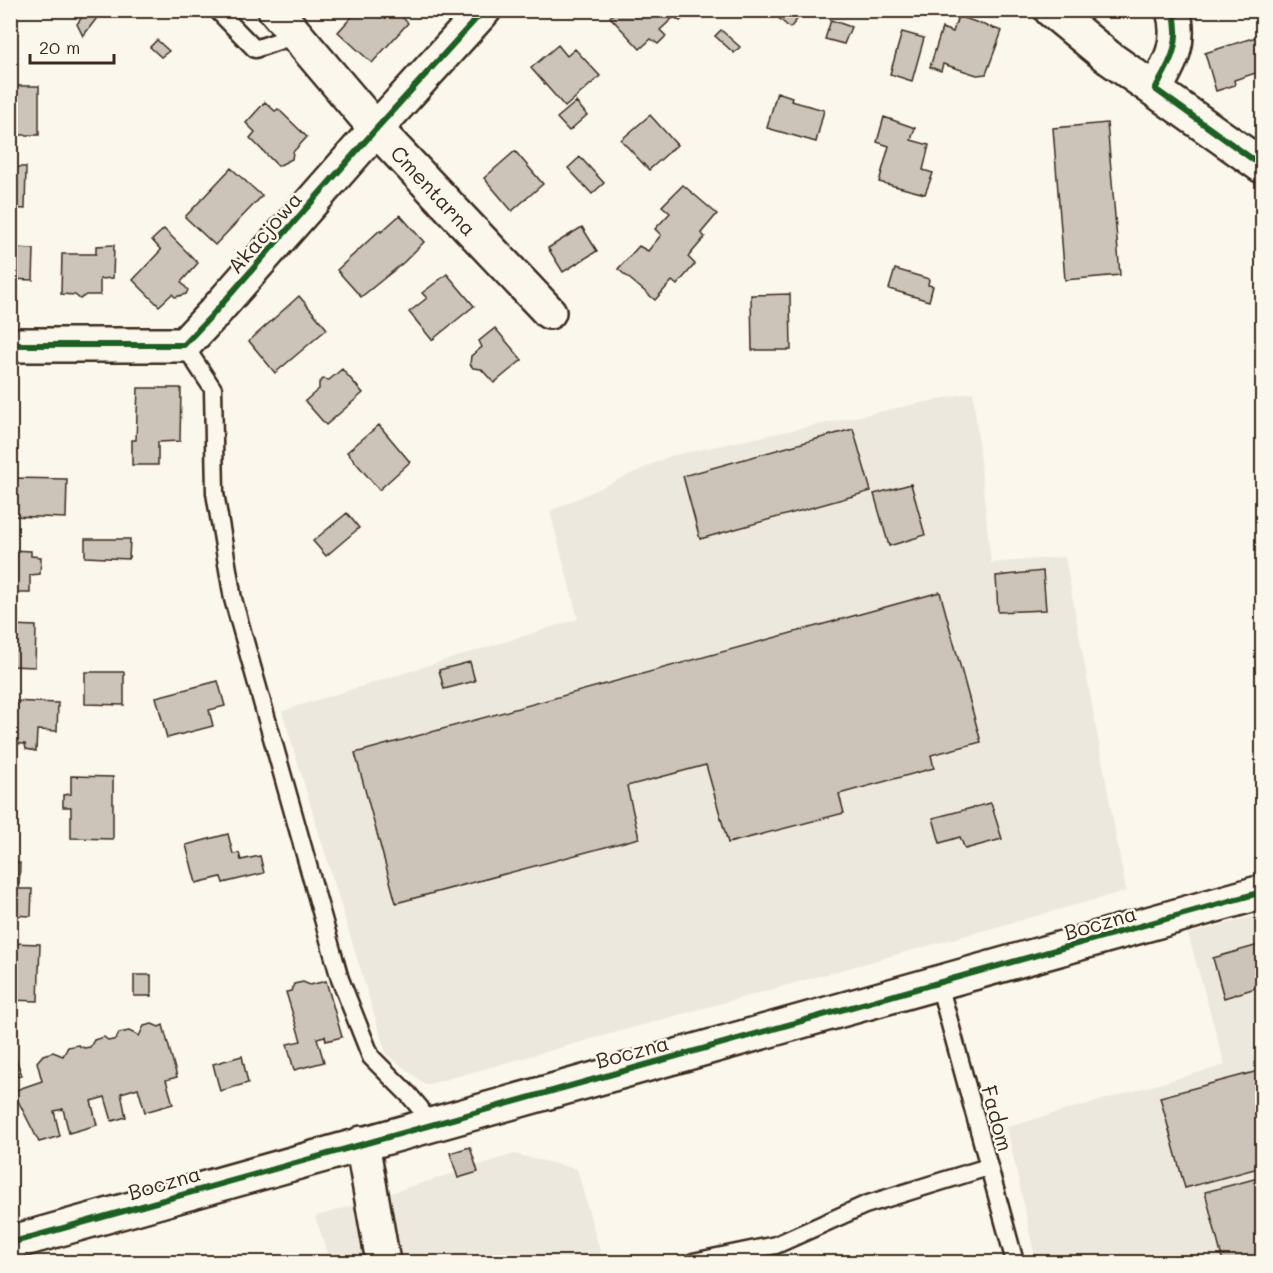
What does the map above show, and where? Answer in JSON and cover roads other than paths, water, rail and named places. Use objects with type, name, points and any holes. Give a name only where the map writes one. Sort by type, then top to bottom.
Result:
[{"type":"street","name":"Akacjowa","points":[[184,345],[214,314],[375,129],[484,10]]},
{"type":"street","points":[[1051,10],[1108,57],[1263,166]]},
{"type":"street","points":[[1155,89],[1168,68],[1176,45],[1178,26],[1173,10]]},
{"type":"street","name":"Cmentarna","points":[[286,23],[375,129],[549,312]]},
{"type":"street","points":[[10,345],[184,345]]},
{"type":"street","name":"Boczna","points":[[10,1243],[1263,892]]},
{"type":"street","points":[[362,1143],[383,1263]]},
{"type":"lane","points":[[217,10],[255,49],[286,23]]},
{"type":"lane","points":[[184,345],[213,388],[215,493],[233,599],[340,979],[370,1057],[410,1095],[420,1108],[427,1125]]},
{"type":"lane","name":"Fadom","points":[[939,984],[1015,1263]]},
{"type":"lane","points":[[693,1263],[776,1245],[865,1205],[988,1167]]}]
